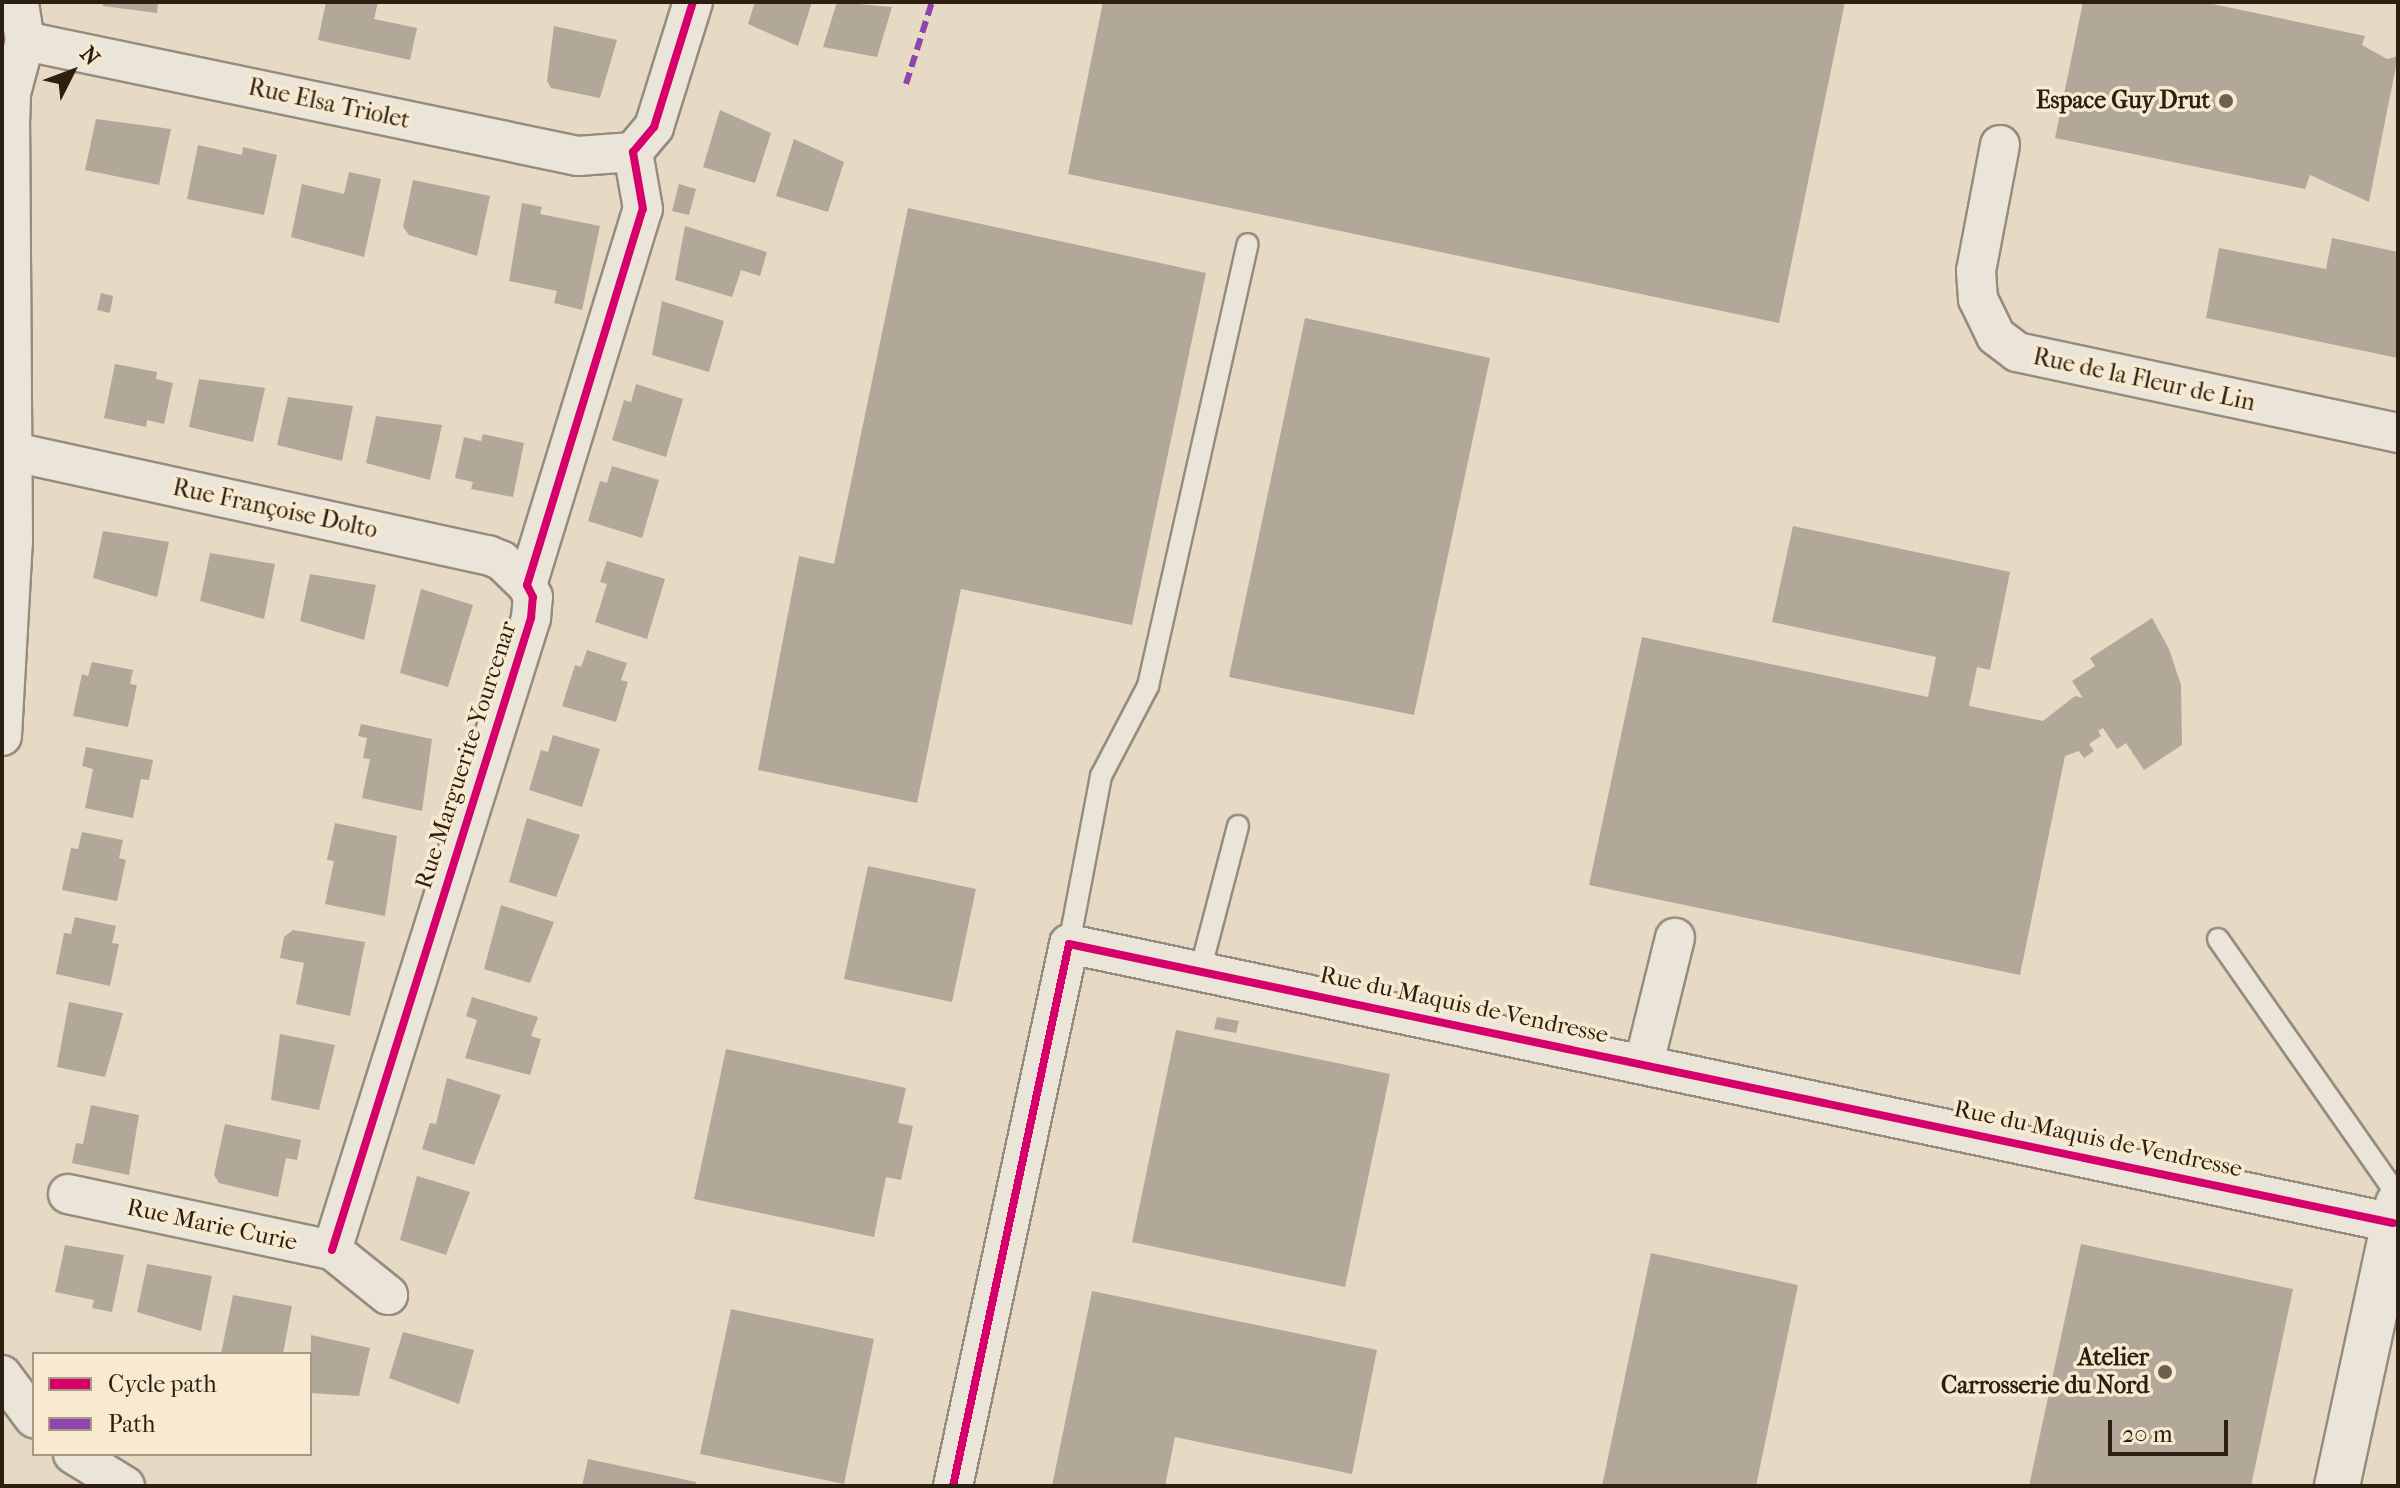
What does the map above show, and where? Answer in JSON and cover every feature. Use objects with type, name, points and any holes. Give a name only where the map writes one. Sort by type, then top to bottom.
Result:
[{"type":"street","points":[[2,736],[14,452],[11,93],[25,41],[19,2]]},
{"type":"street","points":[[633,152],[654,127],[693,2]]},
{"type":"street","name":"Rue Elsa Triolet","points":[[25,41],[578,156],[633,152]]},
{"type":"street","name":"Rue de la Fleur de Lin","points":[[2000,145],[1976,271],[1978,299],[1996,336],[2017,352],[2398,433]]},
{"type":"street","name":"Rue Marguerite Yourcenar","points":[[332,1250],[531,618],[533,597],[527,585],[643,209],[633,152]]},
{"type":"street","name":"Rue Françoise Dolto","points":[[14,452],[488,555],[502,561],[527,585]]},
{"type":"street","points":[[1644,1063],[1675,938]]},
{"type":"street","points":[[953,1486],[1069,944]]},
{"type":"street","name":"Rue du Maquis de Vendresse","points":[[1069,944],[1644,1063],[2396,1207]]},
{"type":"street","name":"Rue Marie Curie","points":[[68,1194],[332,1250],[388,1295]]},
{"type":"street","points":[[2337,1486],[2396,1207]]},
{"type":"street","points":[[2,1375],[32,1415]]},
{"type":"street","points":[[76,1456],[125,1486]]},
{"type":"lane","points":[[1069,944],[1101,776],[1148,686],[1248,244]]},
{"type":"lane","points":[[1200,971],[1238,826]]},
{"type":"lane","points":[[2218,939],[2396,1207]]},
{"type":"building","points":[[103,2],[158,2],[157,13],[103,6]]},
{"type":"building","points":[[326,2],[378,2],[374,19],[417,28],[410,60],[318,40]]},
{"type":"building","points":[[755,2],[812,2],[798,46],[748,24]]},
{"type":"building","points":[[837,2],[892,7],[877,57],[823,47]]},
{"type":"building","points":[[1103,2],[1845,2],[1779,323],[1068,174]]},
{"type":"building","name":"Espace Guy Drut","points":[[2083,2],[2203,2],[2365,36],[2362,45],[2387,59],[2398,56],[2369,202],[2310,175],[2305,189],[2055,138]]},
{"type":"building","points":[[554,26],[617,40],[600,98],[551,88],[547,81]]},
{"type":"building","points":[[720,110],[771,133],[755,183],[703,167]]},
{"type":"building","points":[[96,119],[171,129],[159,185],[85,170]]},
{"type":"building","points":[[794,139],[844,162],[828,212],[776,196]]},
{"type":"building","points":[[198,145],[242,155],[243,147],[277,155],[264,215],[187,199]]},
{"type":"building","points":[[349,172],[381,179],[364,257],[291,237],[302,184],[344,194]]},
{"type":"building","points":[[413,180],[490,196],[477,256],[409,235],[403,227]]},
{"type":"building","points":[[679,184],[696,189],[689,215],[672,211]]},
{"type":"building","points":[[522,203],[542,207],[540,214],[600,226],[582,310],[554,303],[557,291],[509,281]]},
{"type":"building","points":[[908,208],[1206,273],[1132,625],[961,589],[917,803],[758,770],[799,556],[834,564]]},
{"type":"building","points":[[685,226],[767,252],[760,276],[741,270],[732,297],[675,280]]},
{"type":"building","points":[[2332,238],[2398,252],[2398,358],[2206,318],[2219,248],[2326,269]]},
{"type":"building","points":[[101,293],[113,296],[110,313],[97,310]]},
{"type":"building","points":[[662,301],[724,321],[709,372],[652,355]]},
{"type":"building","points":[[1305,318],[1490,358],[1414,715],[1229,677]]},
{"type":"building","points":[[115,364],[157,372],[156,379],[173,383],[164,424],[147,420],[146,427],[104,418]]},
{"type":"building","points":[[199,379],[265,388],[253,442],[189,427]]},
{"type":"building","points":[[636,384],[683,399],[666,457],[612,440],[624,400],[631,402]]},
{"type":"building","points":[[288,397],[353,406],[342,461],[277,445]]},
{"type":"building","points":[[376,416],[442,425],[430,480],[366,463]]},
{"type":"building","points":[[483,434],[524,443],[513,497],[471,489],[473,482],[455,478],[464,437],[481,441]]},
{"type":"building","points":[[612,466],[659,480],[642,538],[588,521],[600,481],[607,483]]},
{"type":"building","points":[[1793,526],[2010,572],[1990,670],[1977,667],[1969,706],[2043,721],[2075,696],[2083,698],[2072,681],[2095,666],[2090,658],[2152,618],[2169,649],[2181,685],[2182,745],[2144,770],[2126,743],[2117,749],[2103,728],[2098,731],[2101,736],[2089,744],[2094,751],[2084,758],[2079,751],[2065,756],[2020,975],[1589,885],[1642,637],[1928,697],[1936,657],[1772,622]]},
{"type":"building","points":[[103,531],[169,542],[157,597],[93,578]]},
{"type":"building","points":[[210,553],[275,564],[264,619],[200,601]]},
{"type":"building","points":[[607,561],[665,579],[647,639],[595,622],[607,584],[600,582]]},
{"type":"building","points":[[310,574],[376,585],[364,640],[300,621]]},
{"type":"building","points":[[421,589],[473,605],[448,687],[400,673]]},
{"type":"building","points":[[587,650],[627,663],[621,680],[628,682],[616,722],[562,706],[575,665],[581,667]]},
{"type":"building","points":[[92,662],[133,670],[130,684],[137,685],[128,727],[73,716],[82,674],[88,676]]},
{"type":"building","points":[[361,724],[432,739],[422,811],[362,798],[370,759],[363,758],[367,738],[358,736]]},
{"type":"building","points":[[553,735],[600,749],[582,807],[529,790],[541,750],[548,752]]},
{"type":"building","points":[[86,747],[153,760],[149,780],[141,779],[133,818],[85,808],[93,769],[82,766]]},
{"type":"building","points":[[527,818],[580,835],[556,897],[509,882]]},
{"type":"building","points":[[335,823],[397,836],[385,916],[325,904],[334,861],[327,860]]},
{"type":"building","points":[[82,832],[123,840],[119,858],[126,860],[117,901],[62,890],[71,848],[78,849]]},
{"type":"building","points":[[868,866],[976,889],[952,1002],[844,979]]},
{"type":"building","points":[[501,905],[554,922],[530,983],[484,969]]},
{"type":"building","points":[[75,917],[116,926],[112,943],[119,944],[110,986],[56,974],[64,933],[71,934]]},
{"type":"building","points":[[293,930],[365,942],[350,1016],[296,1004],[304,963],[280,958],[284,937]]},
{"type":"building","points":[[472,997],[538,1017],[531,1036],[541,1039],[530,1075],[465,1058],[477,1020],[466,1016]]},
{"type":"building","points":[[69,1002],[123,1013],[105,1077],[57,1067]]},
{"type":"building","points":[[1217,1017],[1239,1021],[1236,1033],[1214,1029]]},
{"type":"building","points":[[1176,1030],[1390,1074],[1345,1287],[1132,1242]]},
{"type":"building","points":[[280,1034],[335,1045],[319,1110],[271,1100]]},
{"type":"building","points":[[726,1049],[906,1088],[898,1123],[913,1126],[901,1180],[886,1177],[874,1237],[694,1199]]},
{"type":"building","points":[[447,1078],[501,1095],[474,1165],[422,1149],[430,1123],[436,1124]]},
{"type":"building","points":[[91,1105],[139,1115],[129,1175],[72,1163],[76,1143],[83,1144]]},
{"type":"building","points":[[225,1124],[301,1140],[297,1160],[286,1158],[278,1197],[219,1183],[214,1175]]},
{"type":"building","points":[[417,1176],[470,1192],[446,1255],[400,1240]]},
{"type":"building","name":"Atelier Carrosserie du Nord","points":[[2081,1244],[2293,1289],[2251,1486],[2029,1486]]},
{"type":"building","points":[[65,1245],[124,1255],[112,1312],[92,1308],[94,1300],[55,1292]]},
{"type":"building","points":[[1651,1253],[1798,1285],[1756,1486],[1602,1486]]},
{"type":"building","points":[[147,1264],[212,1276],[201,1331],[137,1312]]},
{"type":"building","points":[[1092,1291],[1377,1350],[1352,1474],[1175,1437],[1165,1486],[1052,1486]]},
{"type":"building","points":[[233,1295],[292,1306],[283,1352],[221,1352]]},
{"type":"building","points":[[731,1309],[874,1339],[844,1484],[700,1454]]},
{"type":"building","points":[[403,1332],[474,1350],[459,1404],[389,1378]]},
{"type":"building","points":[[311,1335],[370,1348],[359,1396],[312,1393]]},
{"type":"building","points":[[588,1459],[696,1482],[695,1486],[582,1486]]},
{"type":"marked path","points":[[906,84],[932,2]]},
{"type":"cycle path","points":[[332,1250],[531,618],[533,597],[527,585],[643,209],[633,152],[654,127],[693,2]]},
{"type":"cycle path","points":[[953,1486],[1069,944],[2393,1223]]},
{"type":"place","name":"Espace Guy Drut","points":[[2226,101]]},
{"type":"place","name":"Atelier Carrosserie du Nord","points":[[2165,1372]]}]
